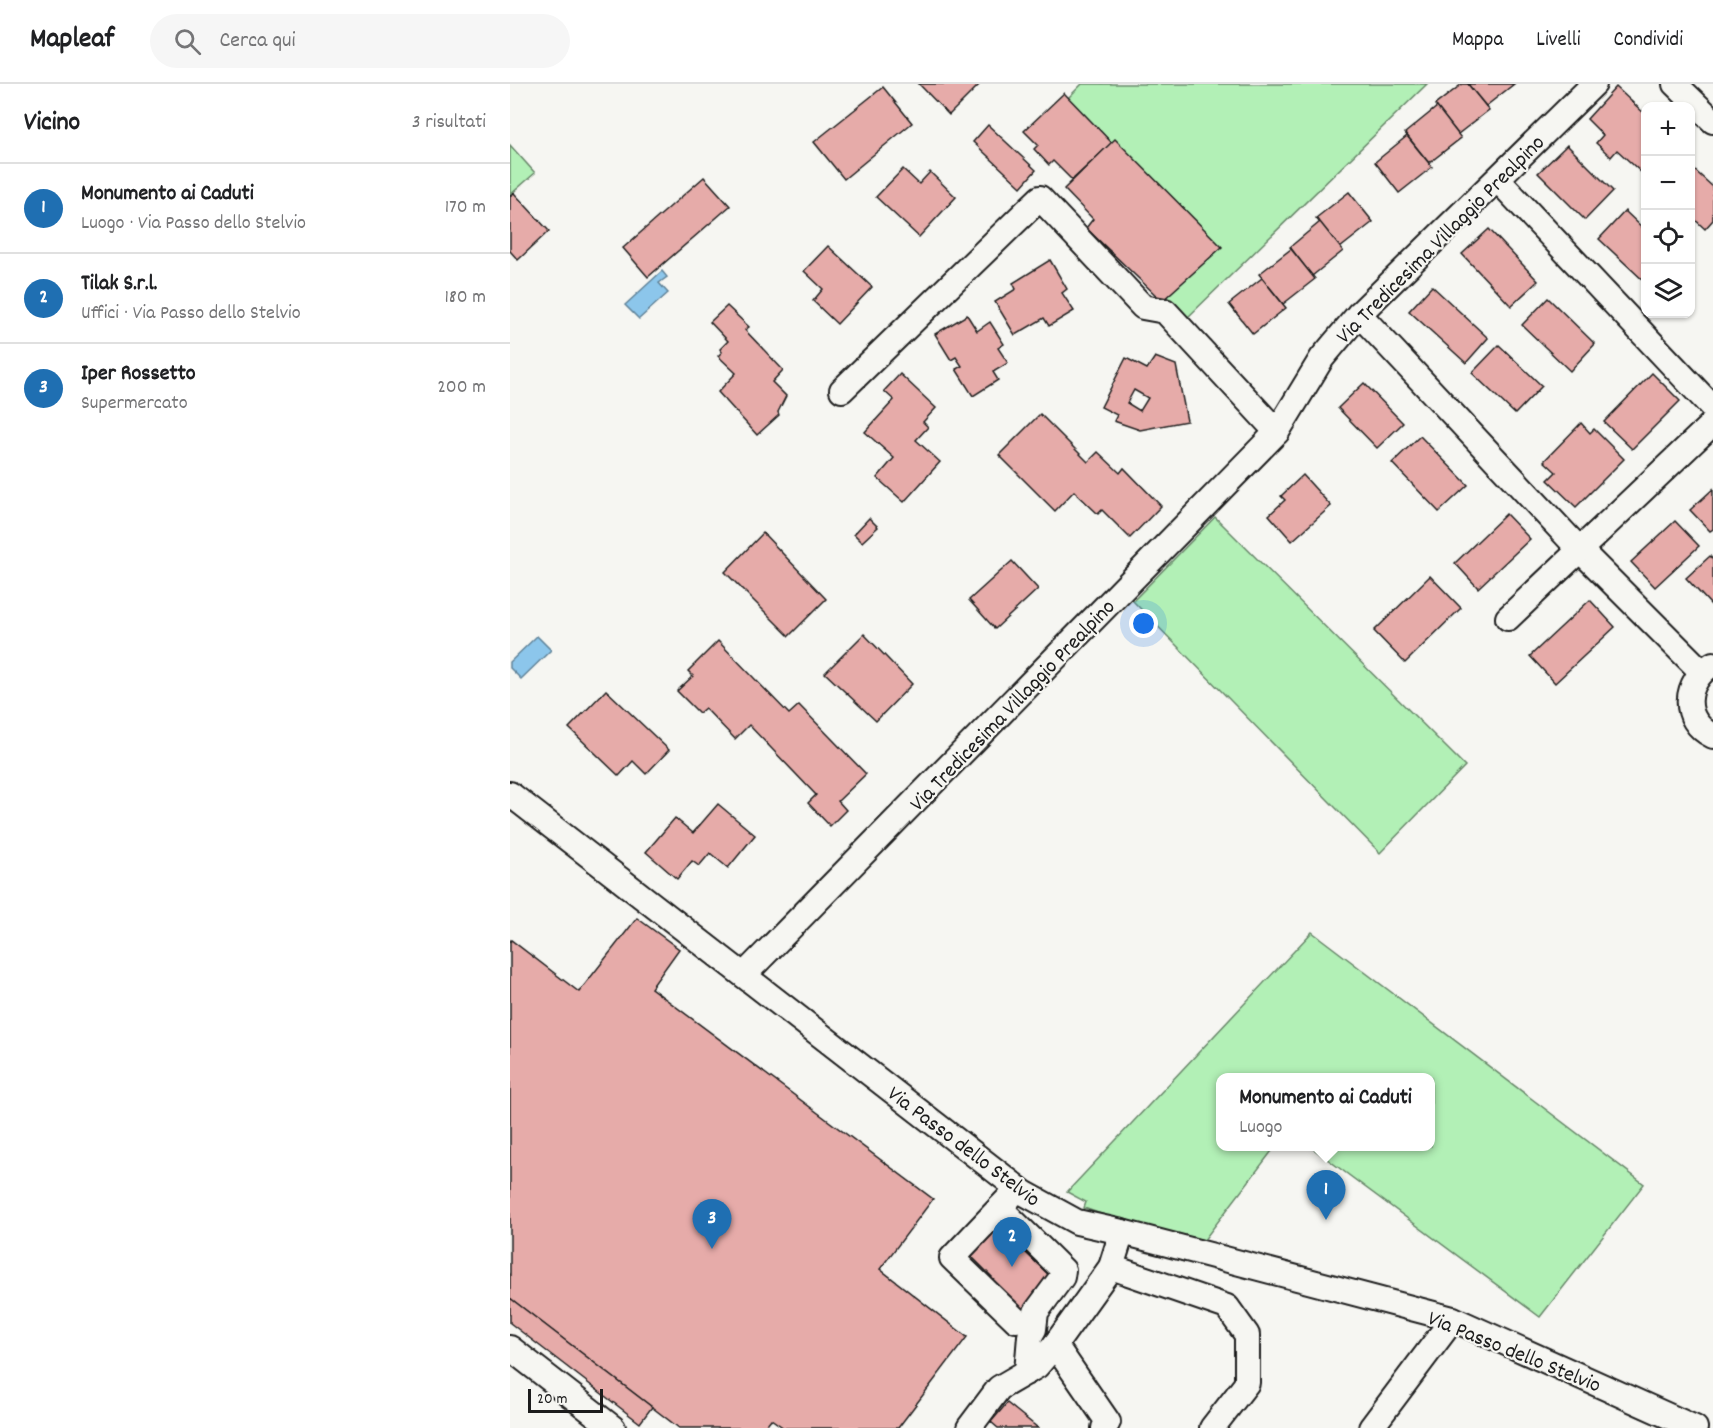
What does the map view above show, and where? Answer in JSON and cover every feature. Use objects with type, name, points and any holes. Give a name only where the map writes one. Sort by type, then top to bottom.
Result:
[{"type":"street","name":"Via Tredicesima Villaggio Prealpino","points":[[744,975],[1277,432],[1322,358],[1359,314],[1594,84]]},
{"type":"street","points":[[1675,84],[1713,121]]},
{"type":"street","points":[[1498,180],[1713,408]]},
{"type":"street","points":[[842,390],[1040,198],[1143,307],[1165,311],[1277,432]]},
{"type":"street","points":[[1359,314],[1580,550],[1707,667],[1694,681],[1690,693],[1690,705],[1693,717],[1701,728],[1713,736]]},
{"type":"street","points":[[1508,618],[1713,423]]},
{"type":"street","name":"Via Passo dello Stelvio","points":[[510,794],[1018,1189],[1077,1222],[1453,1319],[1695,1428]]},
{"type":"street","points":[[1016,1320],[952,1258],[1018,1189]]},
{"type":"street","points":[[1000,1208],[1063,1270],[1062,1277],[1036,1312],[1034,1329],[1030,1336],[1027,1372]]},
{"type":"street","points":[[969,1428],[999,1388],[1037,1366],[1055,1345],[1111,1267],[1122,1232]]},
{"type":"street","points":[[1111,1267],[1227,1306],[1247,1335],[1247,1383],[1212,1428]]},
{"type":"street","points":[[1371,1428],[1453,1319]]},
{"type":"street","points":[[1055,1345],[1108,1422],[1104,1428]]},
{"type":"street","points":[[510,1348],[558,1395],[610,1427]]},
{"type":"green space","points":[[1082,84],[1427,84],[1186,319],[1072,194],[1117,152],[1067,99]]},
{"type":"green space","points":[[510,145],[535,173],[510,195]]},
{"type":"green space","points":[[1215,517],[1465,766],[1380,853],[1133,601]]},
{"type":"green space","points":[[1312,932],[1644,1184],[1540,1317],[1316,1151],[1435,1151],[1435,1073],[1216,1073],[1216,1151],[1272,1151],[1204,1240],[1127,1223],[1084,1208],[1086,1202],[1067,1192]]},
{"type":"water","points":[[662,271],[667,277],[659,283],[668,293],[639,319],[625,305]]},
{"type":"water","points":[[537,636],[551,650],[521,679],[510,668],[510,662]]},
{"type":"building","points":[[919,84],[980,84],[949,115]]},
{"type":"building","points":[[1462,84],[1468,84],[1489,110],[1458,134],[1435,105]]},
{"type":"building","points":[[1468,84],[1514,84],[1486,106]]},
{"type":"building","points":[[883,87],[912,123],[844,179],[814,142]]},
{"type":"building","points":[[1616,87],[1641,110],[1641,172],[1617,150],[1611,157],[1596,143],[1603,135],[1587,119]]},
{"type":"building","points":[[1064,93],[1112,143],[1072,180],[1053,161],[1049,165],[1034,149],[1038,145],[1024,131]]},
{"type":"building","points":[[1437,107],[1461,138],[1429,163],[1405,133]]},
{"type":"building","points":[[988,125],[1036,170],[1021,187],[973,142]]},
{"type":"building","points":[[1407,136],[1432,167],[1399,193],[1375,162]]},
{"type":"building","points":[[1115,139],[1222,247],[1162,301],[1086,228],[1093,219],[1064,189]]},
{"type":"building","points":[[1567,145],[1613,191],[1585,220],[1538,173]]},
{"type":"building","points":[[903,169],[919,184],[930,172],[956,197],[919,237],[876,197]]},
{"type":"building","points":[[1695,171],[1713,187],[1713,220],[1705,229],[1695,220]]},
{"type":"building","points":[[704,177],[730,206],[648,277],[623,248]]},
{"type":"building","points":[[1349,192],[1373,222],[1340,248],[1316,218]]},
{"type":"building","points":[[514,193],[549,231],[518,260],[510,251],[510,196]]},
{"type":"building","points":[[1625,211],[1641,226],[1641,278],[1599,239]]},
{"type":"building","points":[[1320,222],[1343,251],[1312,276],[1290,247]]},
{"type":"building","points":[[1489,229],[1538,281],[1511,306],[1462,254]]},
{"type":"building","points":[[828,246],[872,287],[837,324],[813,301],[823,289],[804,271]]},
{"type":"building","points":[[1291,249],[1315,279],[1283,304],[1259,274]]},
{"type":"building","points":[[1050,260],[1067,289],[1062,293],[1074,311],[1049,326],[1044,318],[1015,335],[995,302],[1016,289],[1013,283]]},
{"type":"building","points":[[1262,278],[1286,308],[1253,334],[1229,304]]},
{"type":"building","points":[[1432,286],[1488,338],[1466,363],[1409,311]]},
{"type":"building","points":[[1548,298],[1595,344],[1570,371],[1522,325]]},
{"type":"building","points":[[727,306],[749,327],[745,330],[783,370],[772,382],[786,396],[778,412],[779,415],[757,435],[718,392],[736,373],[718,356],[722,352],[720,349],[728,341],[710,322]]},
{"type":"building","points":[[967,315],[977,331],[990,322],[1004,344],[998,348],[1008,363],[993,372],[998,380],[973,396],[956,369],[962,366],[956,357],[951,360],[935,334]]},
{"type":"building","points":[[1499,345],[1542,386],[1515,414],[1472,373]]},
{"type":"building","points":[[1155,357],[1176,365],[1187,421],[1140,430],[1114,421],[1117,415],[1101,407],[1126,358],[1147,369]],"holes":[[[1134,390],[1148,398],[1140,411],[1127,403]]]},
{"type":"building","points":[[1652,373],[1680,401],[1632,449],[1604,422]]},
{"type":"building","points":[[900,374],[936,408],[923,422],[928,427],[916,440],[940,462],[904,502],[877,478],[894,458],[865,432],[894,400],[884,391]]},
{"type":"building","points":[[1364,383],[1403,423],[1377,448],[1338,408]]},
{"type":"building","points":[[1040,414],[1088,462],[1098,452],[1120,473],[1124,468],[1161,506],[1130,538],[1102,510],[1098,514],[1074,491],[1055,511],[999,455]]},
{"type":"building","points":[[1581,423],[1590,433],[1594,429],[1624,459],[1576,507],[1548,480],[1556,472],[1544,461]]},
{"type":"building","points":[[1420,436],[1468,485],[1439,512],[1392,463]]},
{"type":"building","points":[[1303,475],[1331,506],[1292,541],[1269,515],[1285,500],[1281,496]]},
{"type":"building","points":[[1713,489],[1713,529],[1710,531],[1690,510]]},
{"type":"building","points":[[1506,514],[1530,539],[1478,588],[1455,563]]},
{"type":"building","points":[[869,518],[878,527],[862,542],[854,534]]},
{"type":"building","points":[[1675,521],[1699,546],[1655,587],[1631,562]]},
{"type":"building","points":[[763,533],[826,599],[789,636],[725,572]]},
{"type":"building","points":[[1710,556],[1713,560],[1713,607],[1686,578]]},
{"type":"building","points":[[1012,561],[1038,589],[995,629],[969,600]]},
{"type":"building","points":[[1430,576],[1461,608],[1405,663],[1374,631]]},
{"type":"building","points":[[1590,600],[1615,627],[1555,683],[1530,656]]},
{"type":"building","points":[[864,634],[912,684],[876,721],[825,673]]},
{"type":"building","points":[[718,641],[789,714],[799,705],[866,774],[838,801],[846,810],[830,826],[808,803],[816,795],[749,725],[735,739],[705,708],[699,713],[677,691],[693,676],[688,671]]},
{"type":"building","points":[[606,690],[669,750],[646,774],[633,761],[619,776],[569,728]]},
{"type":"building","points":[[718,804],[755,835],[728,868],[710,853],[699,866],[692,861],[677,879],[646,852],[675,818],[693,833]]},
{"type":"building","points":[[637,918],[679,949],[651,988],[933,1199],[880,1269],[967,1337],[898,1428],[784,1428],[771,1419],[764,1428],[679,1428],[510,1298],[510,942],[511,940],[579,992]]},
{"type":"building","points":[[1001,1218],[1031,1247],[1026,1253],[1054,1280],[1021,1316],[986,1282],[992,1277],[968,1253]]},
{"type":"building","points":[[510,1298],[652,1407],[640,1423],[510,1323]]},
{"type":"building","points":[[1007,1403],[1038,1428],[998,1428],[991,1422]]},
{"type":"place","name":"Monumento ai Caduti","points":[[1326,1220]]},
{"type":"place","name":"Iper Rossetto","points":[[712,1249]]},
{"type":"place","name":"Tilak S.r.l.","points":[[1012,1267]]}]
